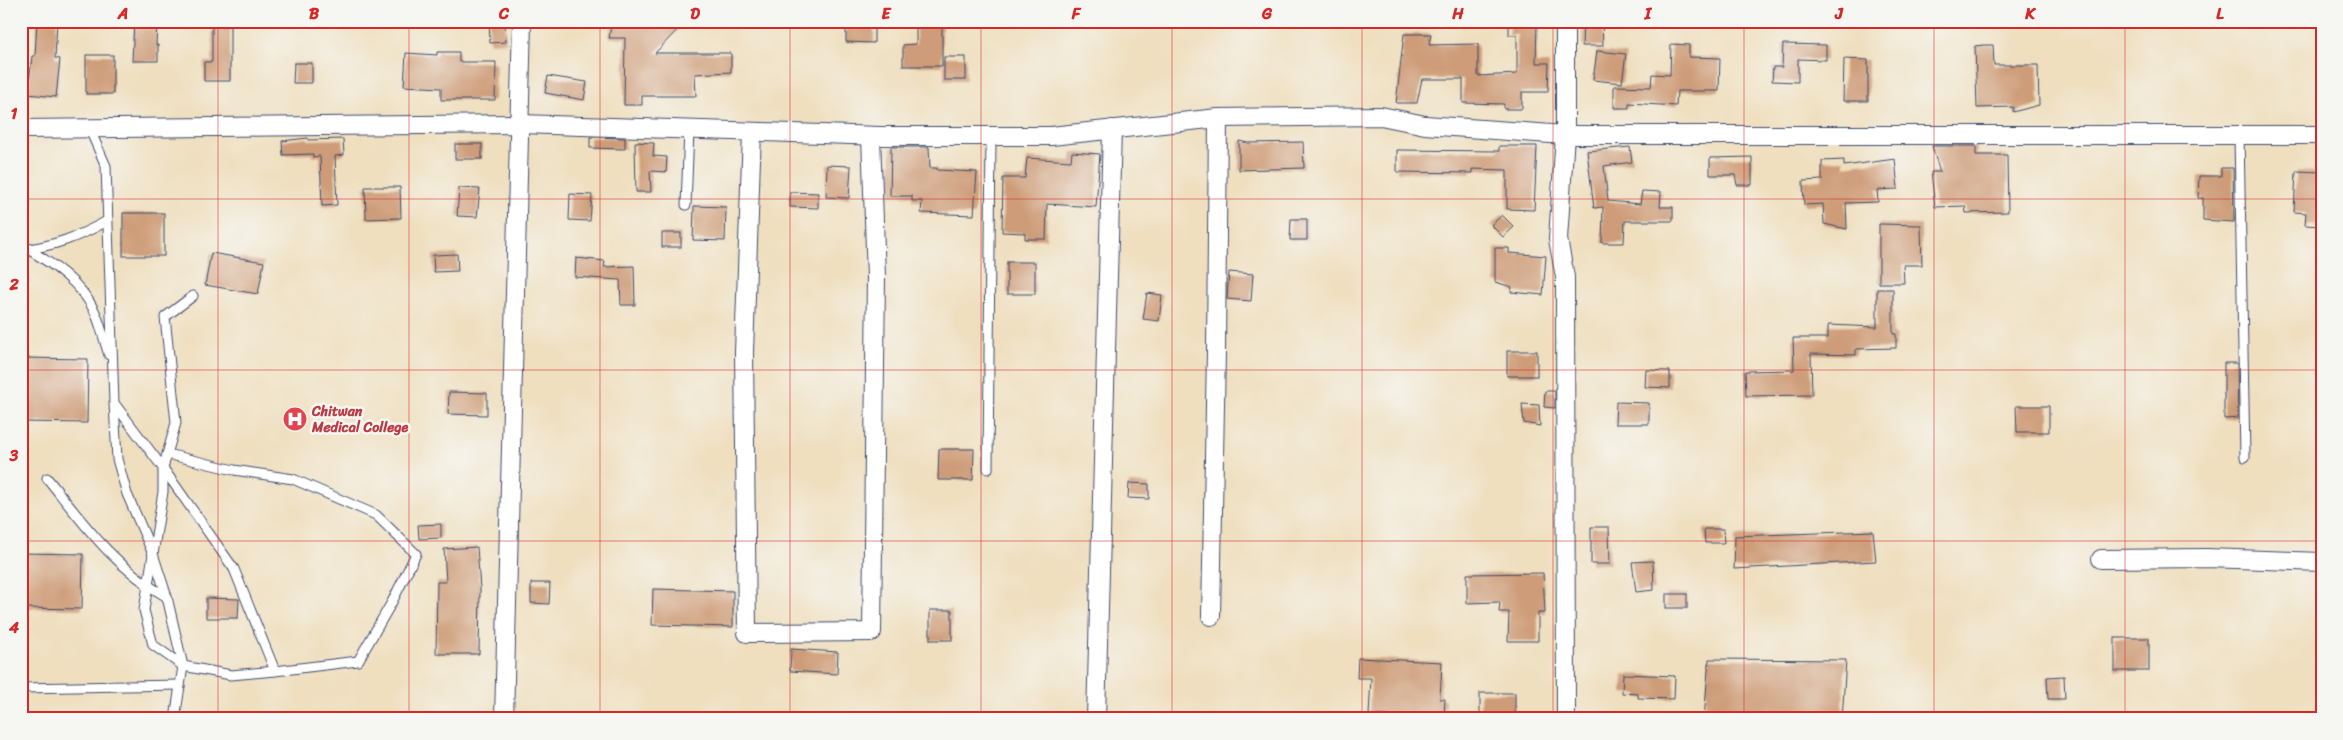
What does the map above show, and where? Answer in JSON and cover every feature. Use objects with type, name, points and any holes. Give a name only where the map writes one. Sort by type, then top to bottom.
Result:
[{"type":"street","points":[[504,719],[522,21]]},
{"type":"street","points":[[1565,21],[1565,136],[1558,239],[1565,277],[1566,719]]},
{"type":"street","points":[[21,128],[90,130],[520,124],[871,136],[1051,136],[1218,118],[1381,116],[1425,125],[1565,136],[2322,135]]},
{"type":"street","points":[[1210,616],[1216,352],[1218,118]]},
{"type":"street","points":[[1096,719],[1112,129]]},
{"type":"street","points":[[752,132],[744,352],[747,633],[872,632],[876,277],[871,136]]},
{"type":"street","points":[[2101,559],[2206,558],[2322,562]]},
{"type":"lane","points":[[90,130],[106,166],[117,459],[127,494],[153,554],[167,597],[183,666],[175,719]]},
{"type":"lane","points":[[686,205],[689,130]]},
{"type":"lane","points":[[2239,135],[2244,457]]},
{"type":"lane","points":[[988,469],[991,136]]},
{"type":"lane","points":[[25,250],[76,238],[108,220]]},
{"type":"lane","points":[[25,250],[66,275],[79,288],[94,310],[112,362]]},
{"type":"lane","points":[[167,454],[234,470],[293,479],[376,515],[416,554],[392,602],[358,661],[231,675],[183,666],[153,645],[144,610],[163,492],[163,468],[167,454],[176,423],[165,317],[193,296]]},
{"type":"lane","points":[[114,403],[163,468],[234,569],[275,671]]},
{"type":"lane","points":[[47,478],[110,555],[148,586],[167,597]]},
{"type":"lane","points":[[21,688],[180,685]]},
{"type":"building","points":[[37,21],[57,22],[55,58],[60,59],[56,97],[28,94],[32,56],[35,56]]},
{"type":"building","points":[[134,21],[157,21],[156,45],[158,45],[158,61],[132,61]]},
{"type":"building","points":[[489,21],[505,21],[506,42],[490,43]]},
{"type":"building","points":[[612,21],[686,21],[655,53],[731,53],[731,72],[695,74],[696,96],[642,96],[642,105],[624,105],[625,38],[609,38]]},
{"type":"building","points":[[1509,21],[1537,21],[1536,63],[1549,63],[1548,92],[1522,92],[1522,109],[1504,109],[1504,104],[1463,103],[1463,79],[1422,79],[1417,103],[1396,103],[1404,34],[1431,34],[1429,45],[1478,44],[1478,76],[1517,74],[1517,35],[1509,35]]},
{"type":"building","points":[[1583,21],[1602,21],[1603,46],[1582,46]]},
{"type":"building","points":[[846,23],[874,24],[874,43],[846,42]]},
{"type":"building","points":[[212,26],[230,26],[230,81],[204,81],[204,62],[212,62]]},
{"type":"building","points":[[916,26],[942,26],[942,66],[903,66],[903,45],[916,44]]},
{"type":"building","points":[[1671,44],[1689,45],[1689,57],[1720,58],[1719,91],[1677,91],[1676,106],[1629,103],[1629,108],[1614,108],[1614,86],[1651,87],[1652,74],[1670,75]]},
{"type":"building","points":[[1783,44],[1826,45],[1826,60],[1798,59],[1798,82],[1772,81],[1773,67],[1782,67]]},
{"type":"building","points":[[1993,45],[1994,65],[2038,65],[2039,105],[2013,112],[2013,107],[1977,108],[1975,46]]},
{"type":"building","points":[[1597,51],[1626,54],[1622,83],[1593,80]]},
{"type":"building","points":[[437,52],[459,52],[459,62],[496,62],[495,100],[441,100],[441,88],[404,86],[406,53],[437,55]]},
{"type":"building","points":[[86,55],[113,55],[113,94],[86,94]]},
{"type":"building","points":[[944,57],[966,57],[966,80],[944,80]]},
{"type":"building","points":[[1844,59],[1868,60],[1868,101],[1843,101]]},
{"type":"building","points":[[294,63],[312,63],[312,83],[293,83]]},
{"type":"building","points":[[548,76],[587,82],[584,100],[545,93]]},
{"type":"building","points":[[590,137],[625,138],[625,149],[590,148]]},
{"type":"building","points":[[308,138],[308,140],[343,139],[344,155],[335,156],[337,205],[322,206],[320,156],[313,157],[313,154],[283,155],[282,141]]},
{"type":"building","points":[[1239,141],[1248,143],[1303,142],[1304,168],[1239,170]]},
{"type":"building","points":[[635,142],[654,143],[653,156],[667,157],[666,172],[650,171],[651,192],[636,192]]},
{"type":"building","points":[[455,144],[482,144],[482,159],[455,159]]},
{"type":"building","points":[[1499,146],[1537,146],[1534,210],[1507,209],[1507,170],[1472,169],[1472,173],[1397,172],[1397,150],[1499,151]]},
{"type":"building","points":[[1932,146],[1976,146],[1976,155],[2007,155],[2008,212],[1966,213],[1965,206],[1935,207],[1931,172],[1940,172]]},
{"type":"building","points":[[891,147],[929,147],[930,168],[977,172],[974,215],[921,213],[922,201],[912,201],[912,196],[890,196]]},
{"type":"building","points":[[1630,147],[1632,162],[1604,166],[1608,201],[1640,204],[1642,191],[1661,192],[1660,207],[1673,207],[1673,221],[1625,221],[1624,243],[1602,243],[1603,207],[1594,208],[1587,151]]},
{"type":"building","points":[[1072,152],[1100,154],[1096,207],[1047,204],[1046,239],[1025,239],[1025,233],[1002,232],[1003,178],[1025,178],[1027,158],[1071,161]]},
{"type":"building","points":[[1752,157],[1752,185],[1737,185],[1735,175],[1710,175],[1710,158]]},
{"type":"building","points":[[1895,159],[1898,189],[1877,190],[1878,202],[1846,203],[1847,229],[1824,224],[1823,204],[1804,205],[1803,181],[1822,180],[1822,161],[1844,160],[1844,166]]},
{"type":"building","points":[[827,165],[851,166],[849,198],[826,197]]},
{"type":"building","points":[[2221,168],[2233,168],[2234,222],[2203,220],[2203,198],[2198,198],[2199,176],[2221,176]]},
{"type":"building","points":[[2296,171],[2322,172],[2322,226],[2305,225],[2306,213],[2294,212]]},
{"type":"building","points":[[365,187],[400,187],[401,218],[366,219]]},
{"type":"building","points":[[459,188],[480,189],[477,217],[457,216]]},
{"type":"building","points":[[790,192],[818,193],[818,208],[790,207]]},
{"type":"building","points":[[570,194],[592,195],[590,221],[569,220]]},
{"type":"building","points":[[694,206],[726,207],[725,241],[693,240]]},
{"type":"building","points":[[123,213],[164,213],[164,256],[123,256]]},
{"type":"building","points":[[1502,215],[1514,227],[1503,237],[1491,225]]},
{"type":"building","points":[[1291,219],[1307,219],[1307,240],[1290,240]]},
{"type":"building","points":[[1879,224],[1921,225],[1922,265],[1903,265],[1904,283],[1879,283]]},
{"type":"building","points":[[662,233],[681,233],[681,247],[662,247]]},
{"type":"building","points":[[1495,248],[1509,248],[1509,253],[1546,256],[1543,295],[1511,292],[1512,287],[1495,282]]},
{"type":"building","points":[[211,253],[264,262],[258,294],[205,285]]},
{"type":"building","points":[[457,254],[458,271],[434,272],[433,255]]},
{"type":"building","points":[[576,258],[605,261],[604,267],[634,266],[635,305],[621,305],[620,280],[575,277]]},
{"type":"building","points":[[1007,262],[1035,262],[1035,294],[1007,294]]},
{"type":"building","points":[[1229,272],[1253,274],[1251,301],[1227,299]]},
{"type":"building","points":[[1877,289],[1893,289],[1893,334],[1896,334],[1896,348],[1856,349],[1856,355],[1811,354],[1812,395],[1746,396],[1745,371],[1794,370],[1793,338],[1828,338],[1828,325],[1877,327]]},
{"type":"building","points":[[1147,293],[1162,295],[1159,321],[1143,319]]},
{"type":"building","points":[[1507,351],[1537,351],[1537,376],[1507,376]]},
{"type":"building","points":[[21,358],[88,359],[87,423],[21,422]]},
{"type":"building","points":[[2224,363],[2237,363],[2238,418],[2224,419]]},
{"type":"building","points":[[1646,370],[1670,371],[1670,388],[1645,387]]},
{"type":"building","points":[[1545,391],[1555,391],[1555,408],[1544,407]]},
{"type":"building","points":[[449,392],[487,393],[487,415],[448,414]]},
{"type":"building","points":[[1616,402],[1649,403],[1649,424],[1615,424]]},
{"type":"building","points":[[1522,404],[1539,405],[1540,426],[1524,423]]},
{"type":"building","points":[[2016,406],[2049,406],[2049,432],[2017,432]]},
{"type":"building","points":[[939,449],[974,449],[973,480],[938,480]]},
{"type":"building","points":[[1129,483],[1149,484],[1149,499],[1128,498]]},
{"type":"building","points":[[441,524],[441,538],[419,539],[418,525]]},
{"type":"building","points":[[1591,527],[1609,527],[1610,564],[1591,564]]},
{"type":"building","points":[[1704,529],[1723,529],[1724,543],[1705,543]]},
{"type":"building","points":[[1873,531],[1876,561],[1734,569],[1735,536]]},
{"type":"building","points":[[477,547],[480,589],[479,654],[436,654],[437,582],[446,582],[444,549]]},
{"type":"building","points":[[21,553],[83,554],[82,609],[21,608]]},
{"type":"building","points":[[1653,561],[1654,590],[1636,592],[1632,562]]},
{"type":"building","points":[[1543,573],[1545,613],[1538,613],[1538,641],[1508,641],[1509,612],[1499,612],[1500,602],[1467,603],[1467,574]]},
{"type":"building","points":[[531,583],[550,583],[549,604],[531,603]]},
{"type":"building","points":[[653,589],[733,591],[733,627],[652,625]]},
{"type":"building","points":[[1666,594],[1687,594],[1687,608],[1666,608]]},
{"type":"building","points":[[206,598],[239,599],[238,618],[206,618]]},
{"type":"building","points":[[930,610],[952,610],[952,640],[930,640]]},
{"type":"building","points":[[2115,638],[2149,638],[2149,671],[2115,671]]},
{"type":"building","points":[[791,649],[838,652],[837,674],[790,671]]},
{"type":"building","points":[[1358,658],[1442,662],[1440,699],[1445,699],[1444,719],[1369,715],[1371,678],[1357,678]]},
{"type":"building","points":[[1709,659],[1846,660],[1842,719],[1704,719]]},
{"type":"building","points":[[1623,674],[1675,676],[1674,699],[1638,698],[1638,694],[1622,693]]},
{"type":"building","points":[[2064,676],[2065,699],[2048,699],[2047,677]]},
{"type":"building","points":[[1480,693],[1515,693],[1515,719],[1480,719]]},
{"type":"place","name":"Chitwan Medical College","points":[[295,419]]}]
